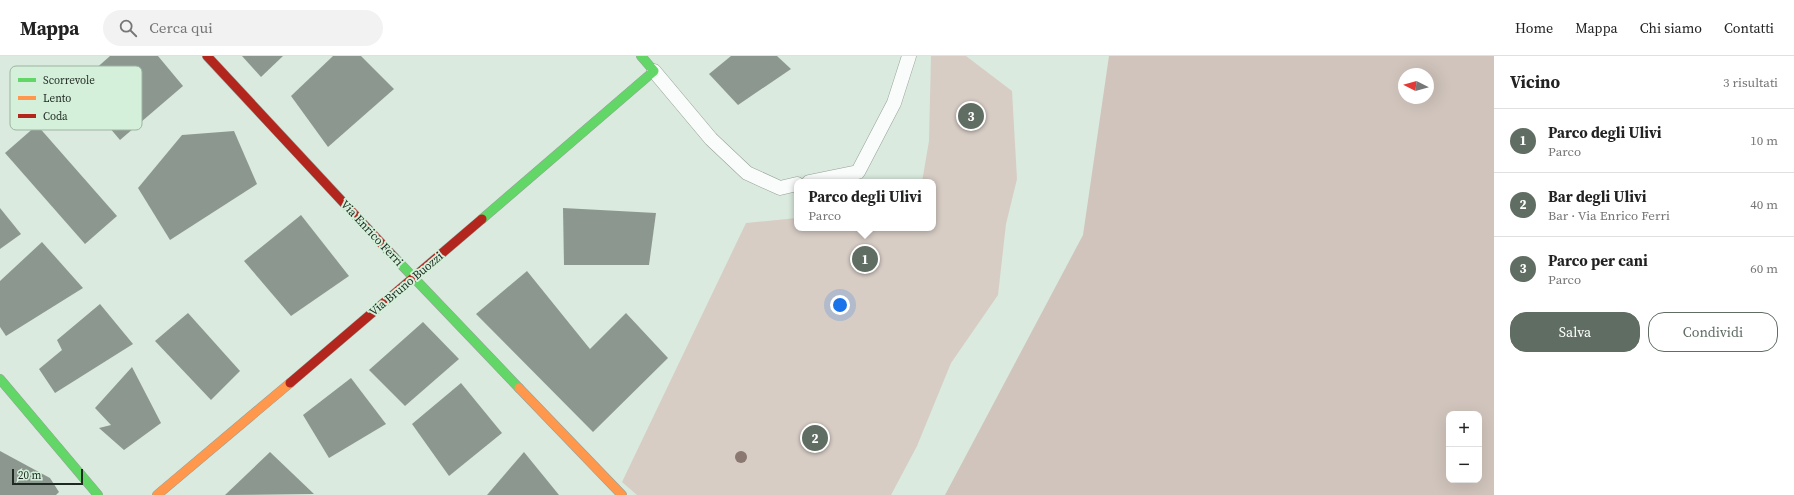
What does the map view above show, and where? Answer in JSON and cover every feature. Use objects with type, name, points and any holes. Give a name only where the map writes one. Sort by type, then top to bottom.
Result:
[{"type":"street","name":"Via Enrico Ferri","points":[[206,56],[414,278],[622,495]]},
{"type":"street","points":[[642,56],[654,71]]},
{"type":"street","name":"Via Bruno Buozzi","points":[[157,495],[414,278],[654,71]]},
{"type":"street","points":[[0,379],[98,495]]},
{"type":"lane","points":[[824,179],[858,172],[894,103],[909,56]]},
{"type":"lane","points":[[654,71],[711,139],[747,174],[780,188],[794,185]]},
{"type":"shaded area","points":[[931,56],[966,56],[1012,91],[1017,179],[1006,224],[998,295],[951,363],[917,446],[891,495],[637,495],[622,482],[746,223],[794,218],[794,231],[936,231],[936,179],[923,179],[929,141]]},
{"type":"shaded area","points":[[1109,56],[1494,56],[1494,495],[945,495],[1083,235]]},
{"type":"building","points":[[110,56],[158,56],[183,86],[142,121],[142,66],[99,66]]},
{"type":"building","points":[[242,56],[283,56],[261,77]]},
{"type":"building","points":[[333,56],[361,56],[394,89],[328,147],[291,96]]},
{"type":"building","points":[[731,56],[777,56],[791,69],[738,105],[709,74]]},
{"type":"building","points":[[31,130],[41,130],[117,216],[85,244],[5,153]]},
{"type":"building","points":[[112,130],[132,130],[120,140]]},
{"type":"building","points":[[234,131],[257,184],[170,240],[138,188],[182,135]]},
{"type":"building","points":[[0,208],[21,234],[0,249]]},
{"type":"building","points":[[563,208],[656,213],[649,265],[564,265]]},
{"type":"building","points":[[301,215],[349,276],[291,316],[244,261]]},
{"type":"building","points":[[42,242],[83,288],[6,336],[0,327],[0,281]]},
{"type":"building","points":[[527,271],[590,349],[626,313],[668,358],[593,432],[476,314]]},
{"type":"building","points":[[100,304],[133,344],[55,393],[39,369],[62,350],[57,340]]},
{"type":"building","points":[[188,313],[240,371],[211,400],[155,341]]},
{"type":"building","points":[[423,322],[459,359],[405,406],[369,370]]},
{"type":"building","points":[[132,367],[161,423],[124,450],[99,428],[111,425],[95,408]]},
{"type":"building","points":[[351,378],[386,424],[329,458],[303,415]]},
{"type":"building","points":[[461,383],[502,433],[449,476],[412,424]]},
{"type":"building","points":[[815,426],[822,426],[828,434],[828,441],[815,452],[808,451],[802,444],[802,436]]},
{"type":"building","points":[[0,451],[50,478],[59,492],[56,495],[0,495]]},
{"type":"building","points":[[270,452],[314,494],[225,495]]},
{"type":"building","points":[[524,452],[559,495],[487,495]]},
{"type":"traffic: fast","points":[[482,219],[654,71],[641,56]]},
{"type":"traffic: fast","points":[[394,257],[519,388]]},
{"type":"traffic: fast","points":[[0,379],[98,495]]},
{"type":"traffic: slow","points":[[157,495],[290,383]]},
{"type":"traffic: slow","points":[[519,388],[622,495]]},
{"type":"traffic: jam","points":[[207,56],[394,257]]},
{"type":"traffic: jam","points":[[290,383],[482,219]]},
{"type":"place","name":"Parco per cani","points":[[971,116]]},
{"type":"place","name":"Parco degli Ulivi","points":[[865,259]]},
{"type":"place","name":"Bar degli Ulivi","points":[[815,438]]}]
